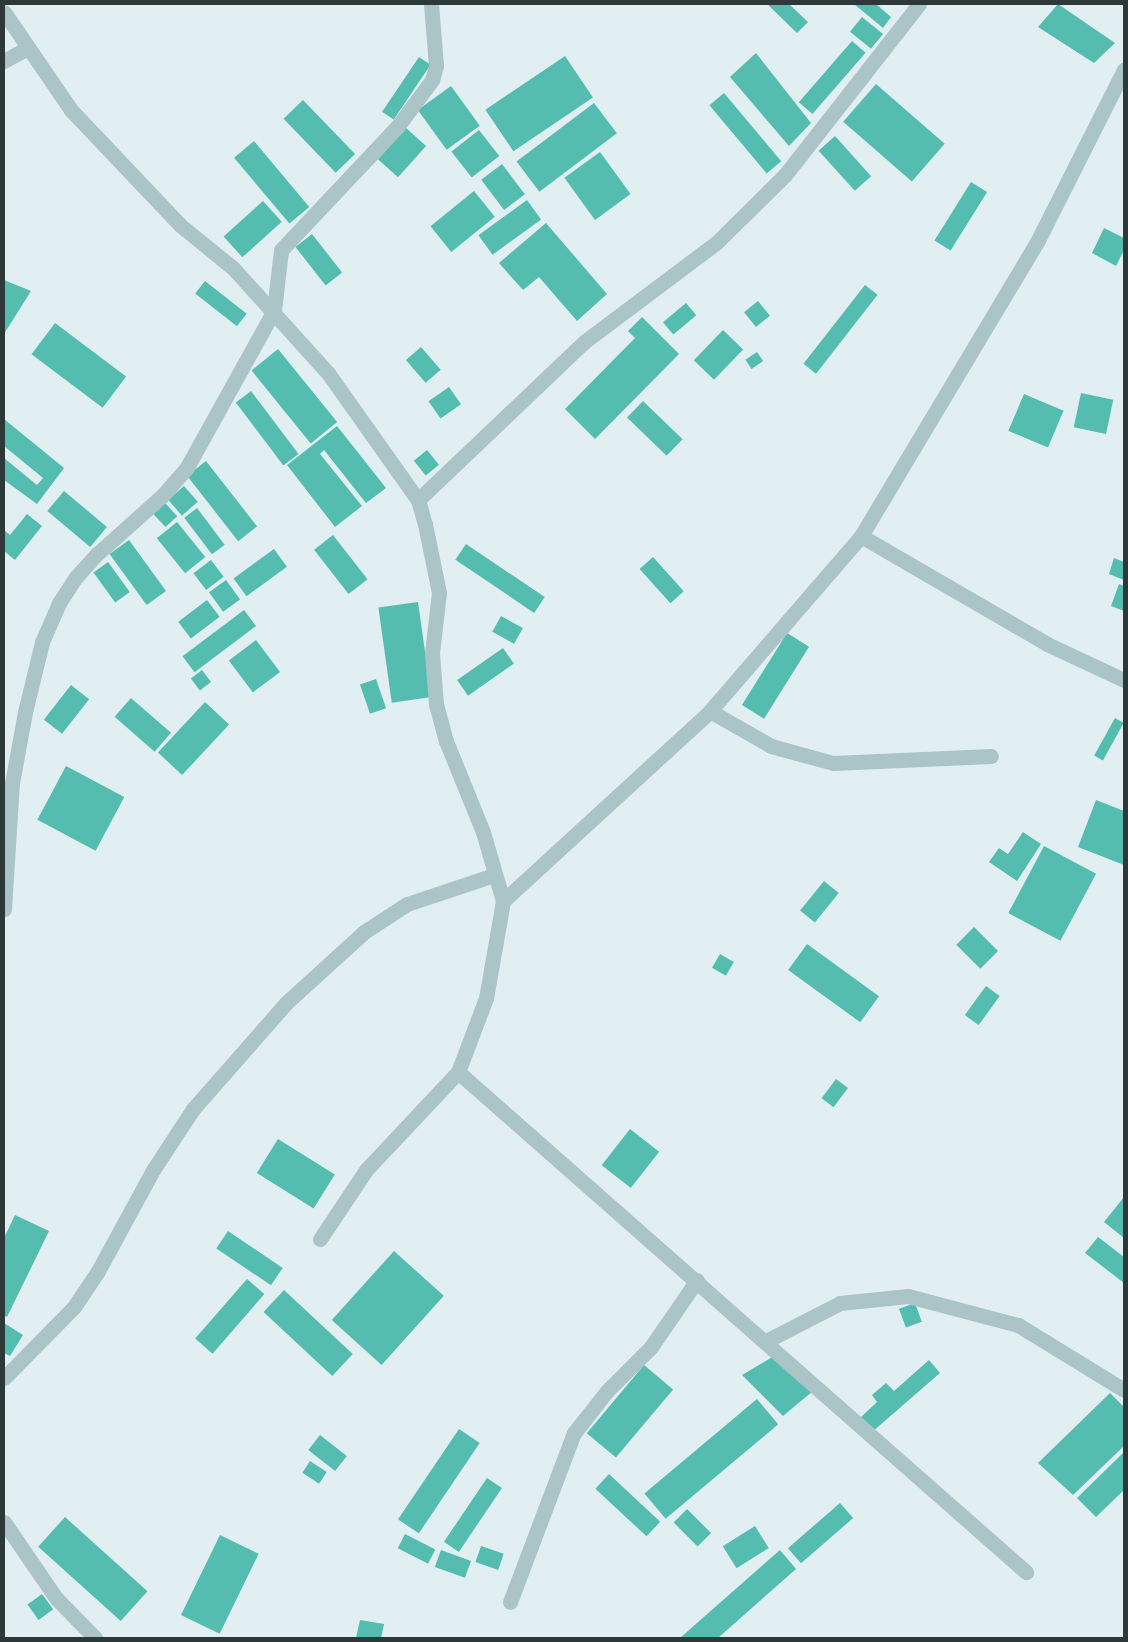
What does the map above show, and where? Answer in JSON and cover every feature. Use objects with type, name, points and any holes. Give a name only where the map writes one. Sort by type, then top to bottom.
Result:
[{"type":"street","points":[[4,909],[12,783],[42,642],[59,603],[97,554],[163,495],[186,469],[274,310],[281,250],[403,120],[432,80],[436,66],[431,4]]},
{"type":"street","points":[[418,500],[584,342],[716,243],[785,175],[919,4]]},
{"type":"street","points":[[4,12],[71,110],[88,125],[180,225],[233,268],[274,310],[328,373],[418,500],[439,593],[432,653],[436,704],[446,742],[483,832],[503,901],[486,998],[458,1072],[366,1170],[320,1239]]},
{"type":"street","points":[[4,61],[27,48]]},
{"type":"street","points":[[503,901],[710,711],[861,536],[1037,242],[1124,70]]},
{"type":"street","points":[[861,536],[1047,644],[1124,680]]},
{"type":"street","points":[[710,711],[771,746],[833,763],[991,756]]},
{"type":"street","points":[[4,1378],[74,1307],[98,1271],[153,1170],[193,1109],[286,1003],[364,932],[407,904],[494,875]]},
{"type":"street","points":[[458,1072],[697,1280],[1026,1572]]},
{"type":"street","points":[[510,1602],[574,1433],[607,1391],[651,1347],[697,1280]]},
{"type":"street","points":[[766,1342],[840,1303],[908,1296],[1018,1325],[1124,1390]]},
{"type":"street","points":[[4,1522],[56,1598],[82,1628],[95,1638]]},
{"type":"building","points":[[767,4],[789,4],[808,22],[797,33]]},
{"type":"building","points":[[854,4],[876,4],[891,17],[883,28]]},
{"type":"building","points":[[1058,4],[1115,43],[1094,63],[1038,27]]},
{"type":"building","points":[[862,17],[883,34],[871,49],[850,32]]},
{"type":"building","points":[[852,41],[866,53],[812,114],[799,102]]},
{"type":"building","points":[[756,53],[811,123],[789,146],[730,77]]},
{"type":"building","points":[[565,56],[593,97],[513,151],[485,110]]},
{"type":"building","points":[[419,57],[431,65],[394,120],[382,112]]},
{"type":"building","points":[[876,84],[945,144],[912,181],[843,122]]},
{"type":"building","points":[[451,86],[480,126],[447,150],[418,110]]},
{"type":"building","points":[[724,93],[781,161],[767,173],[709,105]]},
{"type":"building","points":[[303,100],[355,154],[336,173],[284,119]]},
{"type":"building","points":[[594,103],[617,133],[539,192],[517,161]]},
{"type":"building","points":[[406,128],[426,146],[398,177],[378,159]]},
{"type":"building","points":[[479,130],[499,156],[472,178],[451,152]]},
{"type":"building","points":[[835,136],[871,176],[855,191],[819,151]]},
{"type":"building","points":[[254,141],[309,207],[289,224],[234,158]]},
{"type":"building","points":[[600,152],[631,194],[595,220],[564,178]]},
{"type":"building","points":[[502,164],[525,194],[504,210],[481,180]]},
{"type":"building","points":[[971,182],[987,192],[951,251],[934,241]]},
{"type":"building","points":[[474,191],[495,217],[451,252],[430,226]]},
{"type":"building","points":[[527,200],[541,219],[493,255],[478,235]]},
{"type":"building","points":[[263,201],[282,222],[242,257],[224,236]]},
{"type":"building","points":[[546,223],[607,294],[577,321],[539,277],[523,290],[499,263]]},
{"type":"building","points":[[1104,228],[1124,238],[1124,250],[1116,266],[1092,253]]},
{"type":"building","points":[[312,234],[342,273],[326,286],[295,247]]},
{"type":"building","points":[[4,280],[31,291],[4,334]]},
{"type":"building","points":[[205,281],[247,314],[237,326],[195,294]]},
{"type":"building","points":[[865,285],[878,295],[816,374],[803,364]]},
{"type":"building","points":[[758,301],[770,316],[756,327],[744,312]]},
{"type":"building","points":[[686,303],[696,315],[673,335],[663,322]]},
{"type":"building","points":[[642,317],[679,354],[595,439],[565,409],[635,338],[628,331]]},
{"type":"building","points":[[55,323],[126,377],[103,408],[32,354]]},
{"type":"building","points":[[723,330],[743,349],[714,380],[694,360]]},
{"type":"building","points":[[421,347],[441,370],[426,383],[406,360]]},
{"type":"building","points":[[278,349],[337,422],[311,443],[252,370]]},
{"type":"building","points":[[757,352],[763,361],[752,369],[745,360]]},
{"type":"building","points":[[449,387],[461,404],[441,419],[429,401]]},
{"type":"building","points":[[251,391],[299,454],[283,466],[236,402]]},
{"type":"building","points":[[1081,393],[1113,400],[1106,434],[1074,427]]},
{"type":"building","points":[[1024,394],[1064,411],[1048,448],[1008,431]]},
{"type":"building","points":[[643,401],[683,439],[667,456],[627,418]]},
{"type":"building","points":[[4,419],[64,468],[37,504],[4,480],[4,458],[37,485],[43,478],[4,446]]},
{"type":"building","points":[[337,426],[386,488],[366,503],[324,450],[320,454],[362,506],[335,527],[287,465]]},
{"type":"building","points":[[427,450],[439,465],[426,475],[414,461]]},
{"type":"building","points":[[206,461],[257,526],[238,541],[187,476]]},
{"type":"building","points":[[184,486],[198,502],[182,516],[168,500]]},
{"type":"building","points":[[64,491],[107,527],[90,547],[47,511]]},
{"type":"building","points":[[165,503],[177,516],[166,527],[153,514]]},
{"type":"building","points":[[197,508],[225,545],[212,554],[184,518]]},
{"type":"building","points":[[27,514],[42,526],[15,560],[4,551],[4,530],[10,535]]},
{"type":"building","points":[[177,522],[205,557],[185,573],[157,538]]},
{"type":"building","points":[[333,535],[367,579],[349,594],[314,550]]},
{"type":"building","points":[[129,540],[166,591],[147,605],[110,554]]},
{"type":"building","points":[[466,544],[545,597],[534,613],[455,560]]},
{"type":"building","points":[[274,549],[287,567],[246,596],[234,578]]},
{"type":"building","points":[[653,557],[684,591],[670,603],[640,569]]},
{"type":"building","points":[[1114,558],[1124,562],[1124,580],[1109,574]]},
{"type":"building","points":[[211,560],[224,577],[206,590],[193,573]]},
{"type":"building","points":[[108,562],[130,592],[115,603],[93,573]]},
{"type":"building","points":[[226,580],[240,599],[223,612],[209,592]]},
{"type":"building","points":[[1119,584],[1124,586],[1124,611],[1111,606]]},
{"type":"building","points":[[207,600],[220,617],[191,638],[178,622]]},
{"type":"building","points":[[418,602],[431,697],[392,703],[378,608]]},
{"type":"building","points":[[244,610],[256,626],[195,672],[183,656]]},
{"type":"building","points":[[501,616],[523,628],[514,644],[492,632]]},
{"type":"building","points":[[787,633],[809,647],[764,719],[742,705]]},
{"type":"building","points":[[256,640],[280,672],[253,692],[229,660]]},
{"type":"building","points":[[503,648],[514,664],[468,696],[457,680]]},
{"type":"building","points":[[202,670],[211,682],[200,690],[191,678]]},
{"type":"building","points":[[376,679],[386,708],[370,714],[360,685]]},
{"type":"building","points":[[71,685],[89,699],[62,734],[44,720]]},
{"type":"building","points":[[131,698],[171,733],[155,752],[115,717]]},
{"type":"building","points":[[205,702],[229,725],[182,775],[158,752]]},
{"type":"building","points":[[1115,718],[1124,723],[1103,760],[1094,756]]},
{"type":"building","points":[[66,766],[124,797],[96,851],[37,820]]},
{"type":"building","points":[[1096,800],[1124,811],[1124,865],[1078,847]]},
{"type":"building","points":[[1023,832],[1041,844],[1017,881],[989,862],[999,848],[1008,854]]},
{"type":"building","points":[[1044,846],[1096,874],[1060,941],[1008,913]]},
{"type":"building","points":[[824,881],[839,893],[815,922],[800,911]]},
{"type":"building","points":[[974,927],[998,951],[980,969],[956,945]]},
{"type":"building","points":[[807,944],[879,996],[860,1022],[788,970]]},
{"type":"building","points":[[720,954],[734,962],[726,976],[712,968]]},
{"type":"building","points":[[986,986],[1000,996],[979,1025],[965,1015]]},
{"type":"building","points":[[836,1079],[848,1088],[834,1107],[822,1098]]},
{"type":"building","points":[[630,1129],[659,1152],[631,1188],[602,1165]]},
{"type":"building","points":[[278,1139],[335,1175],[314,1208],[257,1173]]},
{"type":"building","points":[[1124,1197],[1124,1238],[1104,1222]]},
{"type":"building","points":[[15,1215],[49,1231],[7,1317],[4,1315],[4,1238]]},
{"type":"building","points":[[228,1231],[283,1268],[271,1285],[216,1248]]},
{"type":"building","points":[[1098,1237],[1124,1257],[1124,1283],[1085,1253]]},
{"type":"building","points":[[394,1251],[444,1296],[382,1365],[332,1320]]},
{"type":"building","points":[[247,1279],[264,1294],[213,1354],[195,1339]]},
{"type":"building","points":[[284,1290],[353,1354],[332,1376],[264,1312]]},
{"type":"building","points":[[915,1303],[922,1322],[906,1328],[899,1309]]},
{"type":"building","points":[[4,1323],[23,1335],[10,1356],[4,1353]]},
{"type":"building","points":[[774,1356],[813,1391],[783,1416],[742,1375]]},
{"type":"building","points":[[929,1360],[940,1373],[872,1432],[860,1418],[877,1402],[872,1395],[886,1383],[894,1391]]},
{"type":"building","points":[[644,1365],[673,1389],[616,1458],[587,1433]]},
{"type":"building","points":[[1110,1393],[1124,1407],[1124,1446],[1073,1495],[1038,1463]]},
{"type":"building","points":[[757,1399],[778,1424],[666,1519],[644,1493]]},
{"type":"building","points":[[459,1429],[480,1443],[419,1533],[398,1519]]},
{"type":"building","points":[[320,1435],[347,1456],[335,1471],[308,1450]]},
{"type":"building","points":[[1124,1452],[1124,1490],[1096,1517],[1077,1498]]},
{"type":"building","points":[[310,1461],[327,1472],[319,1484],[302,1473]]},
{"type":"building","points":[[609,1474],[660,1522],[647,1536],[595,1489]]},
{"type":"building","points":[[487,1478],[502,1488],[459,1552],[444,1542]]},
{"type":"building","points":[[840,1503],[853,1518],[801,1563],[788,1548]]},
{"type":"building","points":[[687,1509],[711,1533],[698,1546],[674,1522]]},
{"type":"building","points":[[65,1517],[147,1591],[121,1621],[38,1547]]},
{"type":"building","points":[[755,1526],[769,1548],[737,1568],[723,1546]]},
{"type":"building","points":[[405,1534],[435,1549],[428,1564],[398,1548]]},
{"type":"building","points":[[220,1535],[259,1554],[220,1634],[181,1615]]},
{"type":"building","points":[[481,1546],[504,1554],[498,1570],[475,1562]]},
{"type":"building","points":[[441,1550],[471,1561],[465,1578],[435,1567]]},
{"type":"building","points":[[780,1550],[796,1569],[718,1638],[680,1638]]},
{"type":"building","points":[[42,1594],[53,1609],[39,1620],[27,1605]]},
{"type":"building","points":[[360,1620],[384,1624],[381,1638],[356,1638]]}]
